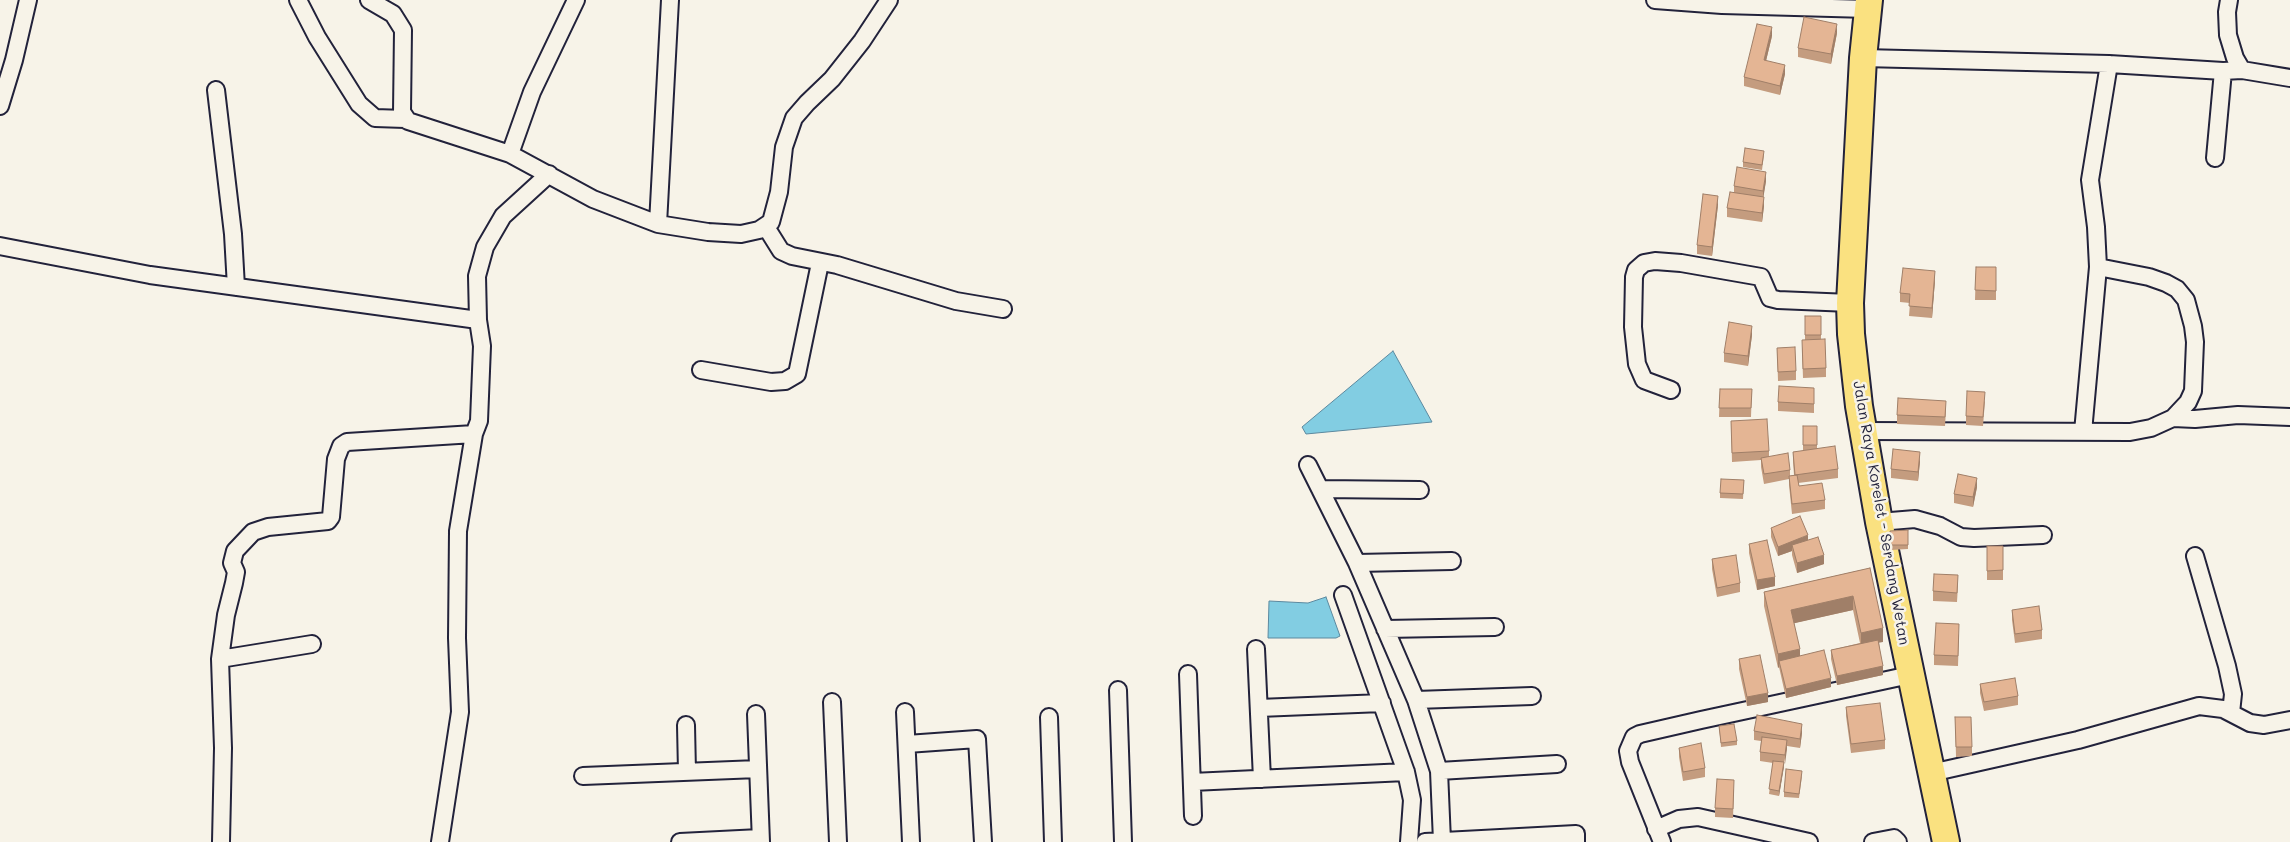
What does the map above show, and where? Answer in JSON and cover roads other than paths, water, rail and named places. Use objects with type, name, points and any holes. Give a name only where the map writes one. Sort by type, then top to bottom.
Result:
[{"type":"main road","name":"Jalan Raya Korelet - Serdang Wetan","points":[[1869,5],[1862,58],[1850,303],[1851,334],[1863,431],[1879,522],[1946,842]]},
{"type":"street","points":[[0,106],[14,60],[28,0]]},
{"type":"street","points":[[298,0],[312,29],[359,104],[375,118],[405,118],[415,124],[510,154],[593,199],[658,224],[708,232],[741,234],[766,227],[775,214],[784,147],[794,118],[806,102],[832,79],[862,41],[889,0]]},
{"type":"street","points":[[369,0],[393,14],[403,30],[402,112],[405,118]]},
{"type":"street","points":[[510,154],[532,92],[576,0]]},
{"type":"street","points":[[658,224],[670,0]]},
{"type":"street","points":[[1655,0],[1869,5]]},
{"type":"street","points":[[2229,0],[2226,12],[2228,35],[2235,58],[2242,70]]},
{"type":"street","points":[[1862,58],[2109,64],[2222,71],[2242,70],[2290,78]]},
{"type":"street","points":[[2082,432],[2098,267],[2096,227],[2090,180],[2109,64]]},
{"type":"street","points":[[2214,158],[2222,71]]},
{"type":"street","points":[[216,90],[232,225],[236,287]]},
{"type":"street","points":[[440,842],[460,712],[457,638],[458,531],[474,434],[479,421],[482,346],[478,320],[477,276],[485,247],[503,216],[548,174]]},
{"type":"street","points":[[766,227],[781,251],[792,256],[837,265],[956,300],[1003,310]]},
{"type":"street","points":[[0,246],[150,275],[478,320]]},
{"type":"street","points":[[701,370],[771,382],[785,381],[797,374],[820,263]]},
{"type":"street","points":[[1671,390],[1644,380],[1638,364],[1633,327],[1634,277],[1636,270],[1644,263],[1681,263],[1761,277],[1770,298],[1778,300],[1850,303]]},
{"type":"street","points":[[1863,431],[2049,434],[2140,432],[2173,418],[2188,402],[2193,391],[2195,342],[2186,300],[2177,289],[2166,283],[2149,277],[2098,267]]},
{"type":"street","points":[[2173,418],[2195,420],[2238,415],[2290,417]]},
{"type":"street","points":[[221,842],[223,748],[220,659],[226,615],[236,572],[232,563],[234,550],[253,532],[268,527],[328,521],[331,517],[336,459],[341,446],[347,442],[474,434]]},
{"type":"street","points":[[1308,465],[1357,563],[1416,700],[1439,771],[1442,841]]},
{"type":"street","points":[[1320,490],[1420,490]]},
{"type":"street","points":[[1879,522],[1915,520],[1940,526],[1961,537],[2043,535]]},
{"type":"street","points":[[2195,556],[2227,666],[2233,694],[2231,713]]},
{"type":"street","points":[[1357,563],[1452,560]]},
{"type":"street","points":[[1343,596],[1406,772],[1412,800],[1409,842]]},
{"type":"street","points":[[1385,629],[1496,628]]},
{"type":"street","points":[[220,659],[312,644]]},
{"type":"street","points":[[1256,649],[1262,779]]},
{"type":"street","points":[[1188,674],[1193,816]]},
{"type":"street","points":[[1809,842],[1698,817],[1679,819],[1659,836],[1630,762],[1628,752],[1634,737],[1684,724],[1910,675]]},
{"type":"street","points":[[1118,690],[1123,842]]},
{"type":"street","points":[[1416,700],[1532,696]]},
{"type":"street","points":[[832,702],[838,842]]},
{"type":"street","points":[[1258,708],[1382,703]]},
{"type":"street","points":[[1931,772],[2069,742],[2134,725],[2187,708],[2211,707],[2257,724],[2290,720]]},
{"type":"street","points":[[905,712],[911,842]]},
{"type":"street","points":[[680,842],[760,840],[756,714]]},
{"type":"street","points":[[1049,717],[1053,842]]},
{"type":"street","points":[[686,725],[687,772]]},
{"type":"street","points":[[907,744],[977,740],[983,842]]},
{"type":"street","points":[[1439,771],[1558,764]]},
{"type":"street","points":[[582,776],[758,769]]},
{"type":"street","points":[[1192,782],[1406,772]]},
{"type":"street","points":[[1426,842],[1505,840],[1576,834],[1576,842]]},
{"type":"street","points":[[1873,842],[1894,838],[1898,842]]},
{"type":"water","points":[[1393,351],[1432,422],[1306,434],[1302,427]]},
{"type":"water","points":[[1326,597],[1340,636],[1336,638],[1268,638],[1269,601],[1308,603]]}]
